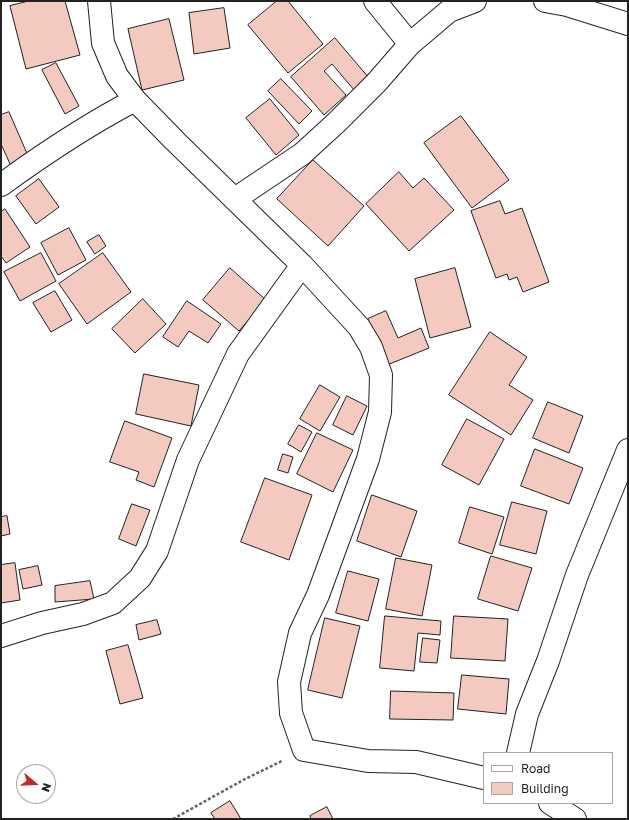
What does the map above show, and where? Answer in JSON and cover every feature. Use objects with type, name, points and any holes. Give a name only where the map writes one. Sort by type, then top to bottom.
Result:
[{"type":"street","points":[[99,1],[103,43],[117,76],[136,100],[175,141],[302,265],[358,328],[371,347],[381,375],[380,412],[368,459],[318,595],[300,634],[289,682],[291,713],[304,750],[368,762],[416,762],[483,778]]},
{"type":"street","points":[[375,1],[410,44]]},
{"type":"street","points":[[235,199],[302,154],[370,89],[410,44],[449,11],[475,1]]},
{"type":"street","points":[[545,1],[568,5],[628,24]]},
{"type":"street","points":[[1,185],[52,148],[95,121],[136,100]]},
{"type":"street","points":[[1,636],[42,623],[83,614],[113,603],[140,578],[157,551],[188,460],[238,354],[302,265]]},
{"type":"street","points":[[518,752],[527,714],[548,661],[577,575],[628,450]]},
{"type":"street","points":[[552,804],[575,819]]},
{"type":"path","points":[[173,819],[245,779],[304,750]]},
{"type":"building","points":[[29,1],[65,1],[80,55],[26,69],[10,6]]},
{"type":"building","points":[[277,1],[288,1],[323,44],[288,73],[248,25]]},
{"type":"building","points":[[224,8],[230,48],[194,54],[189,13]]},
{"type":"building","points":[[169,19],[184,80],[142,90],[128,29]]},
{"type":"building","points":[[335,38],[369,78],[355,91],[332,64],[324,71],[346,95],[324,115],[291,77]]},
{"type":"building","points":[[56,63],[79,106],[65,114],[42,70]]},
{"type":"building","points":[[281,79],[312,111],[299,124],[268,91]]},
{"type":"building","points":[[270,99],[299,135],[276,155],[246,118]]},
{"type":"building","points":[[9,112],[29,158],[11,166],[1,144],[1,115]]},
{"type":"building","points":[[461,116],[509,180],[472,208],[424,143]]},
{"type":"building","points":[[313,160],[364,206],[328,246],[277,199]]},
{"type":"building","points":[[399,172],[413,188],[424,178],[454,210],[409,251],[366,204]]},
{"type":"building","points":[[39,179],[59,207],[36,224],[16,196]]},
{"type":"building","points":[[500,201],[505,214],[522,208],[549,282],[523,292],[517,277],[509,280],[507,274],[496,278],[471,211]]},
{"type":"building","points":[[5,209],[30,247],[6,263],[1,256],[1,212]]},
{"type":"building","points":[[69,228],[86,260],[58,275],[41,243]]},
{"type":"building","points":[[99,235],[106,246],[95,254],[87,242]]},
{"type":"building","points":[[41,253],[56,281],[20,301],[4,272]]},
{"type":"building","points":[[103,253],[131,292],[87,324],[59,284]]},
{"type":"building","points":[[230,268],[266,300],[239,331],[203,300]]},
{"type":"building","points":[[455,268],[471,327],[430,338],[415,279]]},
{"type":"building","points":[[55,291],[72,320],[51,332],[33,303]]},
{"type":"building","points":[[143,299],[166,324],[135,353],[112,329]]},
{"type":"building","points":[[187,301],[221,324],[208,343],[189,331],[178,347],[163,337]]},
{"type":"building","points":[[386,311],[398,338],[421,328],[429,348],[387,365],[368,319]]},
{"type":"building","points":[[490,332],[527,357],[509,385],[533,400],[511,435],[449,395]]},
{"type":"building","points":[[144,374],[199,385],[191,426],[136,414]]},
{"type":"building","points":[[320,385],[340,397],[320,431],[300,419]]},
{"type":"building","points":[[347,396],[367,406],[353,435],[333,425]]},
{"type":"building","points":[[548,402],[583,416],[569,453],[533,438]]},
{"type":"building","points":[[467,419],[504,439],[479,485],[442,465]]},
{"type":"building","points":[[125,421],[172,438],[154,487],[136,480],[139,472],[110,462]]},
{"type":"building","points":[[299,425],[312,432],[301,452],[288,444]]},
{"type":"building","points":[[317,433],[353,450],[333,492],[297,474]]},
{"type":"building","points":[[535,449],[583,468],[569,504],[521,486]]},
{"type":"building","points":[[283,454],[293,457],[288,473],[278,470]]},
{"type":"building","points":[[265,478],[312,495],[289,560],[241,542]]},
{"type":"building","points":[[372,495],[417,511],[401,557],[357,541]]},
{"type":"building","points":[[512,502],[547,511],[536,554],[500,545]]},
{"type":"building","points":[[132,504],[150,510],[136,546],[119,539]]},
{"type":"building","points":[[470,507],[504,517],[492,554],[459,543]]},
{"type":"building","points":[[7,516],[10,534],[1,536],[1,517]]},
{"type":"building","points":[[491,556],[532,568],[518,611],[478,599]]},
{"type":"building","points":[[396,558],[432,565],[422,616],[386,609]]},
{"type":"building","points":[[15,563],[20,600],[1,603],[1,565]]},
{"type":"building","points":[[38,566],[42,585],[23,589],[19,570]]},
{"type":"building","points":[[348,571],[379,579],[368,621],[336,613]]},
{"type":"building","points":[[90,581],[94,599],[55,602],[55,586]]},
{"type":"building","points":[[385,616],[441,621],[440,635],[418,633],[414,671],[380,668]]},
{"type":"building","points":[[454,616],[508,619],[505,661],[451,658]]},
{"type":"building","points":[[325,618],[360,626],[342,698],[308,690]]},
{"type":"building","points":[[157,620],[161,634],[139,640],[136,625]]},
{"type":"building","points":[[423,638],[440,640],[437,663],[420,662]]},
{"type":"building","points":[[128,645],[143,698],[120,704],[106,651]]},
{"type":"building","points":[[462,675],[509,679],[506,714],[458,709]]},
{"type":"building","points":[[391,691],[454,693],[453,720],[390,719]]},
{"type":"building","points":[[230,801],[241,819],[215,819],[211,813]]},
{"type":"building","points":[[327,807],[333,819],[311,819],[310,816]]}]
